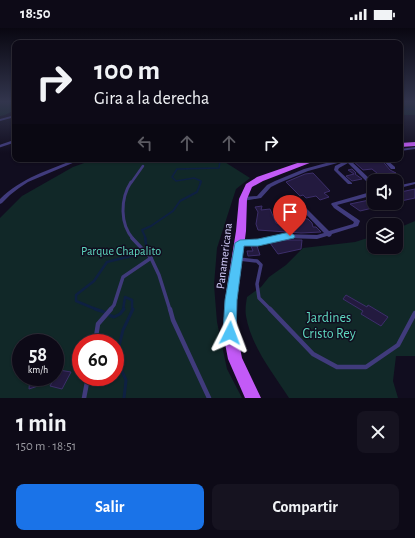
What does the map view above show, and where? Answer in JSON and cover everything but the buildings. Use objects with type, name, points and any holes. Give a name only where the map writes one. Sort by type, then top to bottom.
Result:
[{"type":"main road","points":[[403,146],[415,144]]},
{"type":"main road","name":"Panamericana","points":[[253,398],[235,359],[230,333],[231,300],[240,243],[243,199],[249,186],[274,178],[309,162]]},
{"type":"street","points":[[403,150],[415,148]]},
{"type":"street","points":[[0,202],[12,191],[26,182],[73,162]]},
{"type":"street","points":[[274,178],[339,162]]},
{"type":"street","points":[[344,162],[337,166],[336,170],[350,183]]},
{"type":"street","points":[[349,162],[367,179]]},
{"type":"street","points":[[387,162],[393,168]]},
{"type":"street","points":[[403,186],[415,183]]},
{"type":"street","points":[[240,243],[258,242],[284,236],[317,237],[329,235],[358,223],[334,204],[367,195]]},
{"type":"street","points":[[298,203],[329,235]]},
{"type":"lane","points":[[0,146],[12,142]]},
{"type":"lane","points":[[143,166],[136,173],[125,192],[123,216],[126,231],[151,258],[159,275],[173,320],[209,398]]},
{"type":"lane","points":[[96,334],[98,324],[114,305],[123,277],[151,258]]},
{"type":"lane","points":[[237,259],[257,261],[260,265],[260,275],[257,284],[259,298],[313,354],[338,367],[366,367],[398,345],[415,313]]},
{"type":"lane","points":[[84,398],[86,386]]},
{"type":"green space","name":"Parque Chapalito","points":[[87,162],[225,162],[250,178],[236,189],[217,248],[214,285],[217,322],[227,369],[242,398],[0,398],[0,218],[22,196],[73,167]]},
{"type":"green space","name":"Jardines Cristo Rey","points":[[415,221],[415,356],[396,356],[393,381],[398,398],[289,398],[263,359],[253,338],[246,316],[247,297],[261,287],[269,277],[286,265],[303,248],[355,242],[367,238],[367,254],[403,254],[403,226]]},
{"type":"waterway","points":[[200,183],[201,181],[194,178],[176,181],[172,177],[177,169],[219,168],[220,162]]},
{"type":"waterway","points":[[146,239],[142,230],[151,226],[173,211],[180,201],[197,192],[201,182]]},
{"type":"waterway","points":[[145,238],[147,250]]},
{"type":"waterway","points":[[98,310],[76,301],[76,295],[94,281],[107,262],[139,254]]},
{"type":"waterway","points":[[123,310],[125,297],[132,300],[132,310]]},
{"type":"waterway","points":[[109,315],[114,317],[120,314],[124,309]]},
{"type":"waterway","points":[[124,398],[126,380],[116,358],[123,330],[133,309]]},
{"type":"waterway","points":[[98,310],[104,312]]},
{"type":"route","points":[[230,333],[231,300],[240,243],[258,242],[290,236]]}]
